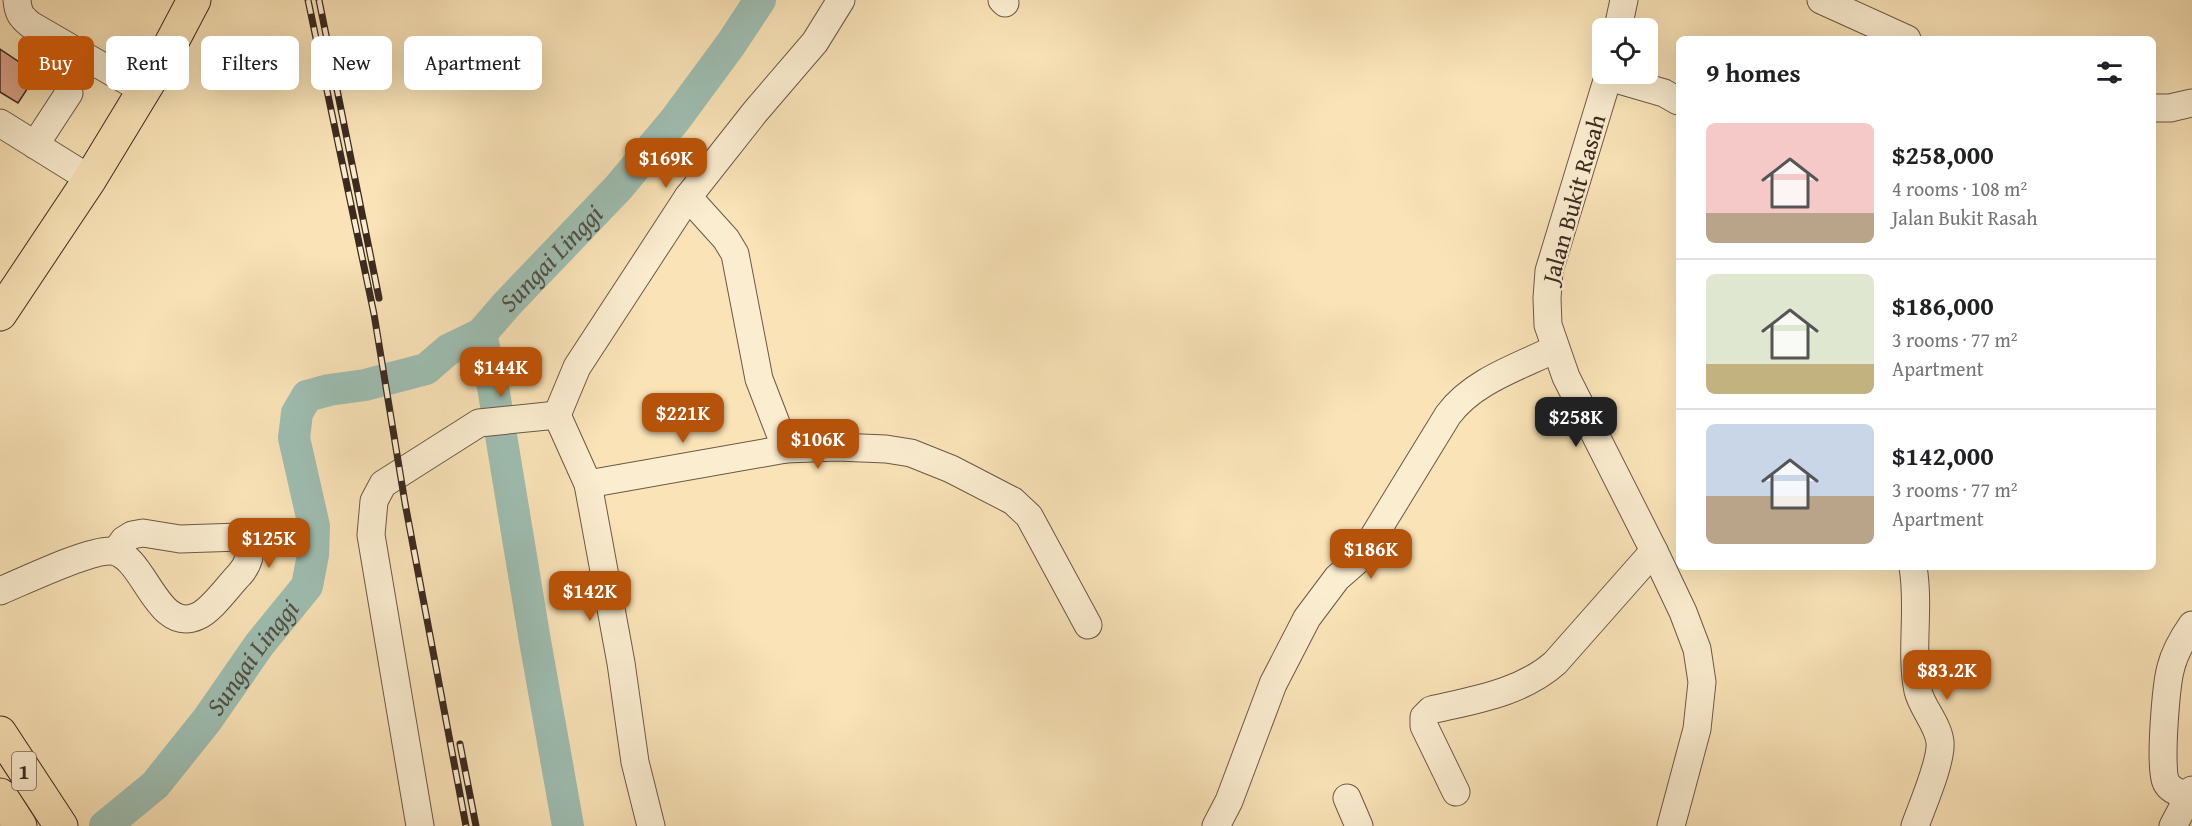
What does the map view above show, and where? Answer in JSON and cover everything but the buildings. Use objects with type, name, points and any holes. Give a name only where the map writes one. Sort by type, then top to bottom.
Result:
[{"type":"main road","points":[[174,36],[194,0]]},
{"type":"main road","points":[[0,314],[90,179],[143,90]]},
{"type":"main road","name":"1","points":[[0,734],[55,818]]},
{"type":"main road","name":"1","points":[[0,795],[20,826]]},
{"type":"street","points":[[17,0],[18,11],[22,18],[31,25],[106,69]]},
{"type":"street","points":[[651,826],[635,762],[621,663],[588,484],[557,415],[577,367],[688,197],[755,112],[815,42],[841,0]]},
{"type":"street","points":[[1620,18],[1624,0]]},
{"type":"street","points":[[1821,0],[1900,36]]},
{"type":"street","name":"Jalan Bukit Rasah","points":[[1606,84],[1549,271],[1548,325],[1566,377],[1654,551],[1683,612],[1697,649],[1702,682],[1697,729],[1671,826]]},
{"type":"street","name":"Jalan Bukit Rasah","points":[[1636,84],[1664,93],[1676,100]]},
{"type":"street","points":[[35,145],[69,93]]},
{"type":"street","points":[[2156,108],[2170,108],[2192,103]]},
{"type":"street","points":[[0,123],[90,179]]},
{"type":"street","points":[[688,197],[726,239],[735,254],[759,379],[786,449]]},
{"type":"street","points":[[1216,826],[1229,801],[1273,684],[1307,618],[1337,578],[1361,557],[1448,415],[1470,392],[1556,349]]},
{"type":"street","points":[[420,826],[371,534],[374,501],[382,484],[479,423],[557,415]]},
{"type":"street","points":[[588,484],[786,449],[856,448],[911,453],[951,469],[1013,501],[1029,516],[1088,625]]},
{"type":"street","points":[[0,591],[94,553],[116,551],[128,560],[163,608],[180,618],[191,618],[200,616],[244,569],[250,546],[248,540],[240,537],[180,539],[143,534],[132,535],[124,540],[116,551]]},
{"type":"street","points":[[1456,792],[1424,726],[1424,717],[1427,713],[1491,695],[1541,675],[1555,663],[1654,551]]},
{"type":"street","points":[[1914,570],[1917,589],[1916,669],[1919,693],[1940,742],[1936,766],[1915,826]]},
{"type":"street","points":[[2173,826],[2191,793],[2174,790],[2164,779],[2164,740],[2171,667],[2176,652],[2192,625]]},
{"type":"street","points":[[1347,798],[1359,826]]},
{"type":"waterway","name":"Sungai Linggi","points":[[105,826],[155,785],[207,720],[259,645],[307,586],[313,555],[314,526],[294,438],[297,413],[307,396],[365,385],[426,369],[448,350],[481,334],[618,188],[675,120],[760,0]]},
{"type":"waterway","points":[[481,334],[493,387],[568,826]]},
{"type":"railway","points":[[308,0],[374,314],[405,503],[466,826]]},
{"type":"railway","points":[[319,0],[379,298]]},
{"type":"railway","points":[[460,744],[476,826]]}]
